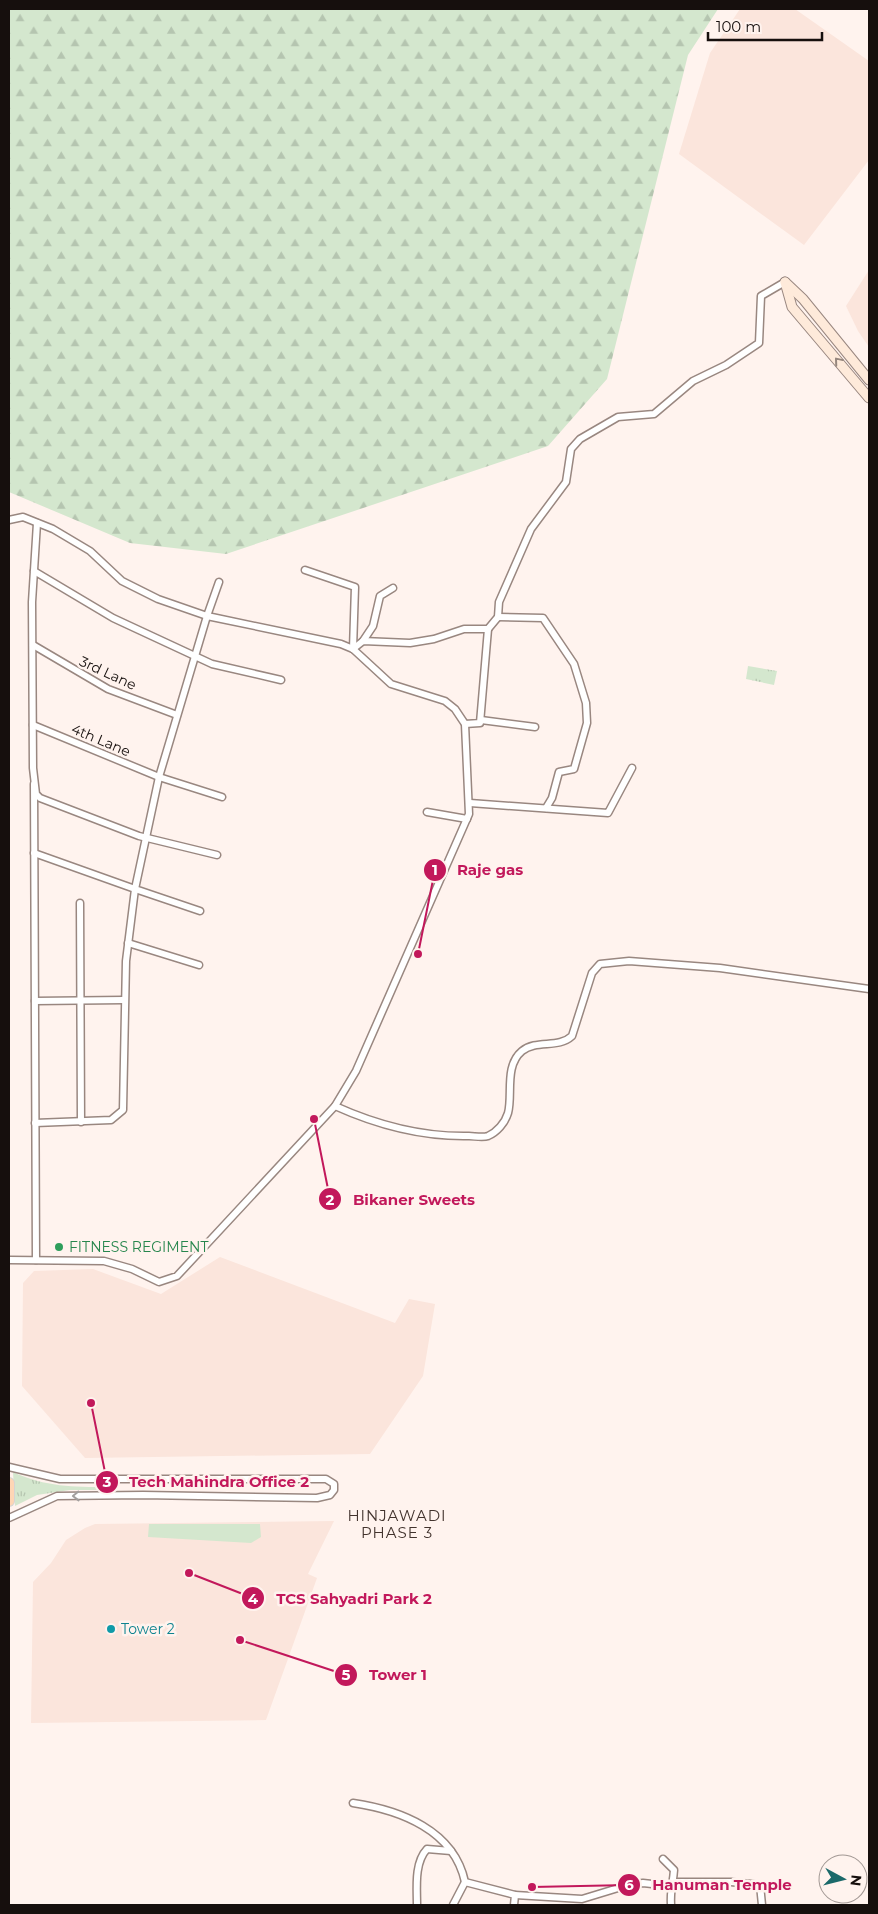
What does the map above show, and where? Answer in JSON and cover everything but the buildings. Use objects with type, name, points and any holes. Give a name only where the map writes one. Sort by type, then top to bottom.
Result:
[{"type":"main road","points":[[785,282],[803,299],[869,380]]},
{"type":"main road","points":[[785,282],[792,307],[869,398]]},
{"type":"main road","points":[[9,1483],[9,1501]]},
{"type":"street","points":[[465,724],[480,723],[488,629],[498,617],[499,602],[530,529],[566,482],[571,449],[580,439],[618,417],[654,414],[692,381],[749,352],[759,343],[761,296],[785,282]]},
{"type":"street","points":[[9,520],[22,518],[53,529],[90,551],[122,581],[158,599],[206,616],[341,644],[353,649],[391,684],[445,701],[455,709],[465,724],[470,803],[466,819],[356,1071],[335,1106],[177,1276],[159,1282],[132,1270],[104,1261],[9,1260]]},
{"type":"street","points":[[36,1260],[32,645],[37,523]]},
{"type":"street","points":[[34,570],[113,618],[212,664],[281,680]]},
{"type":"street","points":[[305,570],[355,587],[353,649]]},
{"type":"street","points":[[35,1123],[111,1120],[117,1118],[123,1110],[124,1000],[128,944],[135,890],[159,777],[206,616],[219,582]]},
{"type":"street","points":[[353,649],[363,641],[373,626],[380,596],[392,588]]},
{"type":"street","points":[[498,617],[543,618],[574,664],[586,703],[587,723],[574,769],[559,772],[552,798],[546,808]]},
{"type":"street","points":[[363,641],[410,643],[434,639],[464,630],[488,629]]},
{"type":"street","name":"3rd Lane","points":[[32,645],[108,690],[177,715]]},
{"type":"street","points":[[481,720],[535,727]]},
{"type":"street","name":"4th Lane","points":[[33,725],[159,777],[222,797]]},
{"type":"street","points":[[470,803],[608,813],[632,768]]},
{"type":"street","points":[[34,784],[36,794],[40,798],[139,836],[217,855]]},
{"type":"street","points":[[427,812],[466,819]]},
{"type":"street","points":[[34,853],[135,890],[200,911]]},
{"type":"street","points":[[80,904],[82,1002],[81,1122]]},
{"type":"street","points":[[128,944],[199,965]]},
{"type":"street","points":[[335,1106],[365,1120],[414,1132],[487,1136],[501,1126],[508,1113],[509,1089],[513,1067],[521,1052],[535,1045],[564,1043],[572,1036],[592,974],[600,964],[629,962],[720,968],[869,989]]},
{"type":"street","points":[[35,1002],[124,1000]]},
{"type":"street","points":[[9,1467],[60,1479],[326,1479],[334,1484],[334,1490],[330,1496],[317,1498],[143,1495],[57,1496],[9,1518]]},
{"type":"street","points":[[353,1803],[384,1808],[412,1819],[440,1839],[451,1851],[462,1868],[465,1882],[453,1905]]},
{"type":"street","points":[[417,1905],[419,1864],[424,1853],[427,1849],[451,1851]]},
{"type":"street","points":[[662,1859],[674,1870],[672,1905]]},
{"type":"street","points":[[465,1882],[515,1895],[582,1899],[628,1885],[643,1883],[731,1882],[760,1885],[762,1905]]},
{"type":"street","points":[[514,1905],[515,1895]]},
{"type":"shaded area","points":[[740,9],[795,9],[869,61],[869,160],[804,245],[679,154],[710,53]]},
{"type":"shaded area","points":[[869,270],[869,347],[858,331],[846,306]]},
{"type":"shaded area","points":[[220,1257],[395,1323],[409,1299],[435,1304],[423,1376],[370,1454],[85,1458],[22,1386],[23,1283],[34,1271],[93,1269],[161,1294]]},
{"type":"shaded area","points":[[334,1521],[308,1574],[317,1578],[266,1720],[31,1723],[33,1582],[51,1563],[66,1540],[95,1524]]},
{"type":"green space","points":[[9,9],[718,9],[688,55],[607,379],[548,446],[226,554],[130,543],[9,492]]},
{"type":"green space","points":[[748,666],[777,671],[774,685],[746,679]]},
{"type":"green space","points":[[13,1472],[37,1481],[71,1486],[108,1487],[109,1490],[70,1490],[37,1495],[15,1506]]},
{"type":"green space","points":[[149,1524],[260,1524],[261,1537],[251,1543],[148,1537]]},
{"type":"place","name":"Raje gas","points":[[418,954]]},
{"type":"place","name":"Bikaner Sweets","points":[[314,1119]]},
{"type":"place","name":"FITNESS REGIMENT","points":[[59,1247]]},
{"type":"place","name":"Tech Mahindra Office 2","points":[[91,1403]]},
{"type":"place","name":"TCS Sahyadri Park 2","points":[[189,1573]]},
{"type":"place","name":"Tower 2","points":[[111,1629]]},
{"type":"place","name":"Tower 1","points":[[240,1640]]},
{"type":"place","name":"Hanuman Temple","points":[[532,1887]]},
{"type":"district","name":"HINJAWADI PHASE 3","points":[[397,1524]]}]
